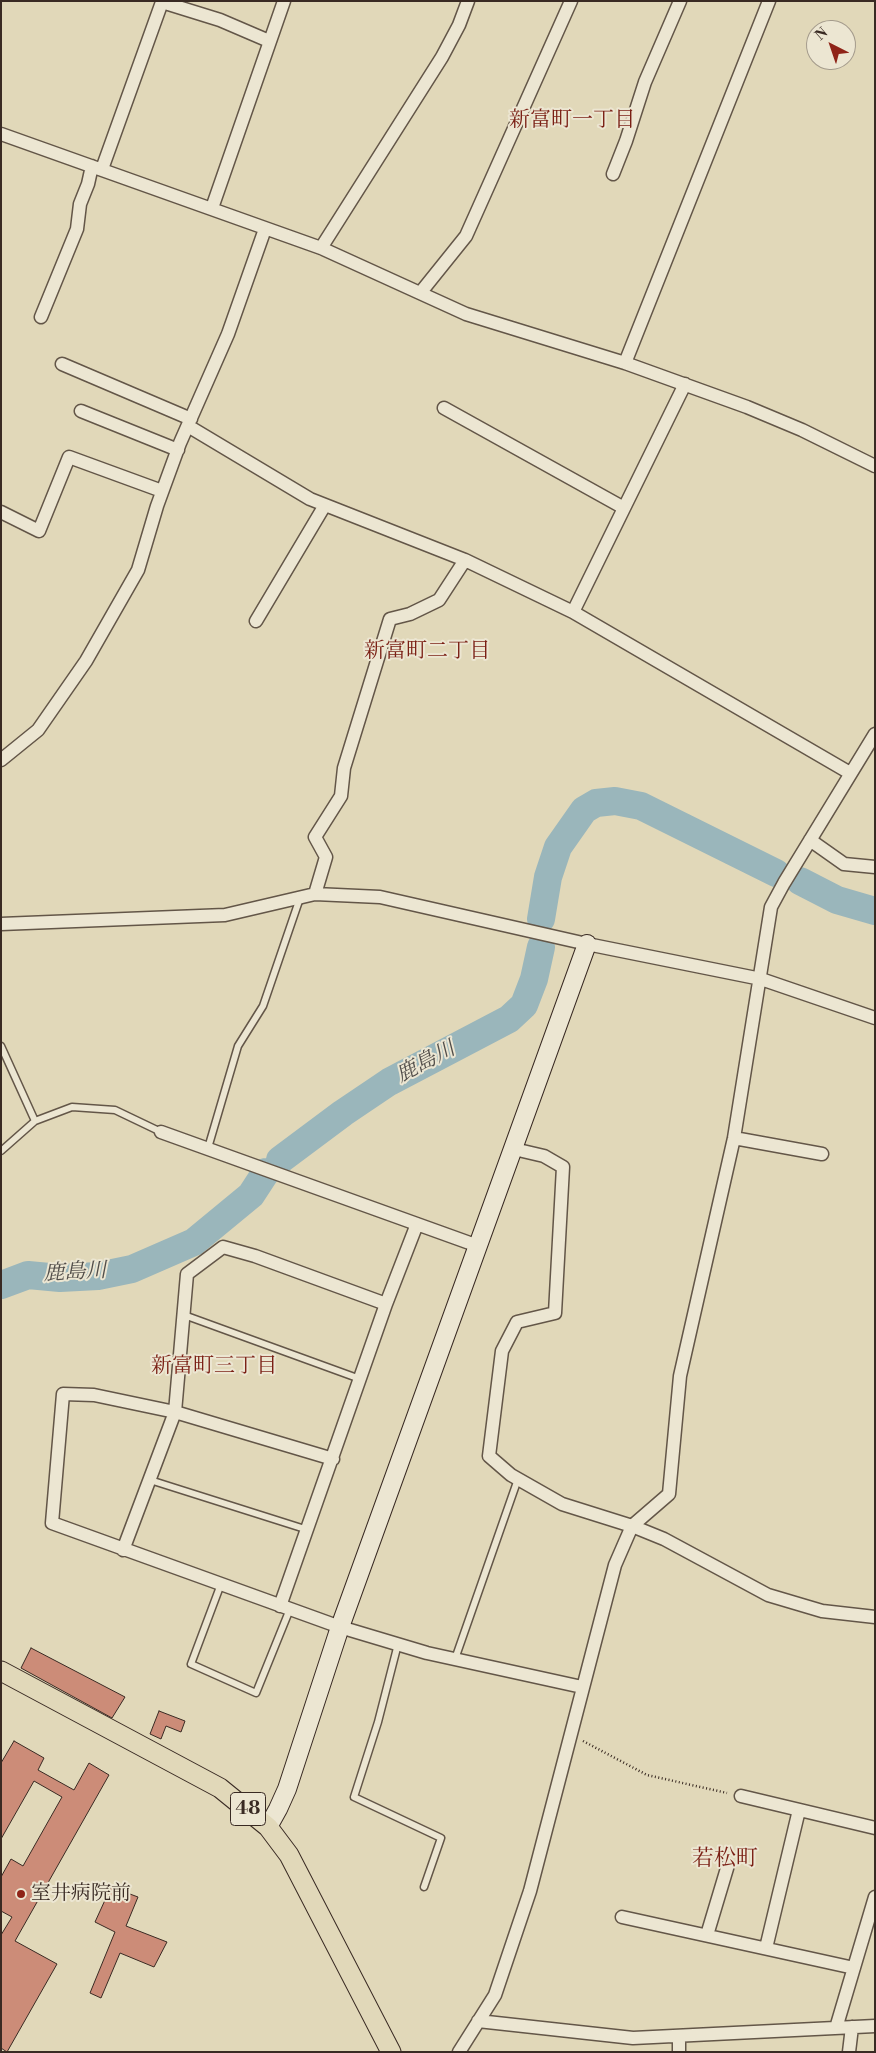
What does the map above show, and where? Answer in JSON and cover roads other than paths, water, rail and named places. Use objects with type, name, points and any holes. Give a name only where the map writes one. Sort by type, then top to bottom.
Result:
[{"type":"main road","name":"48","points":[[1,1670],[220,1788],[268,1826],[289,1855],[391,2052]]},
{"type":"street","points":[[212,208],[284,1]]},
{"type":"street","points":[[321,248],[442,57],[459,25],[468,1]]},
{"type":"street","points":[[421,292],[466,236],[571,1]]},
{"type":"street","points":[[613,174],[645,82],[680,1]]},
{"type":"street","points":[[625,363],[769,1]]},
{"type":"street","points":[[41,317],[78,229],[80,204],[97,167],[160,2],[220,20],[269,41]]},
{"type":"street","points":[[1,134],[321,248],[466,314],[625,363],[685,384],[802,430],[875,466]]},
{"type":"street","points":[[1,760],[38,730],[86,661],[138,570],[162,491],[189,422],[228,334],[265,228]]},
{"type":"street","points":[[62,364],[189,422],[310,499],[465,560],[573,612],[850,773]]},
{"type":"street","points":[[573,612],[685,384]]},
{"type":"street","points":[[444,408],[624,508]]},
{"type":"street","points":[[81,411],[178,450]]},
{"type":"street","points":[[1,512],[39,531],[69,458],[162,491]]},
{"type":"street","points":[[256,620],[325,505]]},
{"type":"street","points":[[315,894],[326,857],[315,837],[341,796],[344,768],[390,619],[410,614],[439,600],[465,560]]},
{"type":"street","points":[[459,2052],[495,1995],[530,1891],[615,1565],[632,1526],[669,1494],[680,1376],[734,1138],[761,980],[771,907],[875,734]]},
{"type":"street","points":[[810,840],[844,864],[875,867]]},
{"type":"street","points":[[1,924],[225,915],[315,894],[380,897],[586,944],[761,980],[875,1018]]},
{"type":"street","points":[[268,1826],[287,1789],[340,1627],[514,1149],[586,944]]},
{"type":"street","points":[[160,1132],[478,1246]]},
{"type":"street","points":[[734,1138],[822,1154]]},
{"type":"street","points":[[514,1149],[544,1156],[563,1167],[555,1313],[517,1322],[502,1351],[490,1456],[511,1475],[562,1504],[632,1526],[664,1539],[768,1595],[822,1611],[875,1617]]},
{"type":"street","points":[[285,1607],[308,1530],[386,1304],[417,1224]]},
{"type":"street","points":[[123,1550],[175,1412],[182,1314],[187,1274],[223,1247],[255,1256],[386,1304]]},
{"type":"street","points":[[333,1459],[175,1412],[94,1395],[63,1394],[52,1523],[340,1627],[455,1659],[582,1687]]},
{"type":"street","points":[[741,1796],[875,1828]]},
{"type":"street","points":[[766,1948],[799,1810]]},
{"type":"street","points":[[707,1935],[728,1865]]},
{"type":"street","points":[[836,2028],[875,1897]]},
{"type":"street","points":[[622,1917],[854,1968]]},
{"type":"street","points":[[478,2021],[633,2038],[875,2026]]},
{"type":"street","points":[[849,2052],[852,2027]]},
{"type":"street","points":[[679,2036],[679,2052]]},
{"type":"lane","points":[[208,1148],[238,1046],[263,1006],[300,898]]},
{"type":"lane","points":[[1,1046],[35,1121]]},
{"type":"lane","points":[[1,1151],[35,1121],[72,1107],[115,1110],[160,1132]]},
{"type":"lane","points":[[182,1314],[361,1379]]},
{"type":"lane","points":[[455,1659],[518,1479]]},
{"type":"lane","points":[[150,1480],[308,1530]]},
{"type":"lane","points":[[222,1584],[192,1664],[256,1693],[285,1607]]},
{"type":"lane","points":[[398,1644],[378,1722],[354,1797],[441,1838],[424,1887]]},
{"type":"waterway","name":"鹿島川","points":[[541,919],[548,877],[558,847],[584,810],[596,803],[615,801],[641,806],[776,873]]},
{"type":"waterway","name":"鹿島川","points":[[800,881],[837,900],[875,911]]},
{"type":"waterway","name":"鹿島川","points":[[280,1160],[343,1113],[389,1082],[509,1019],[524,1005],[534,979],[541,947]]},
{"type":"waterway","name":"鹿島川","points":[[1,1285],[28,1275],[60,1278],[98,1276],[132,1269],[194,1242],[251,1195],[266,1172]]},
{"type":"place","name":"室井病院前","points":[[21,1894]]},
{"type":"district","name":"新富町一丁目","points":[[572,121]]},
{"type":"district","name":"新富町二丁目","points":[[427,652]]},
{"type":"district","name":"新富町三丁目","points":[[214,1367]]},
{"type":"district","name":"若松町","points":[[725,1860]]}]
